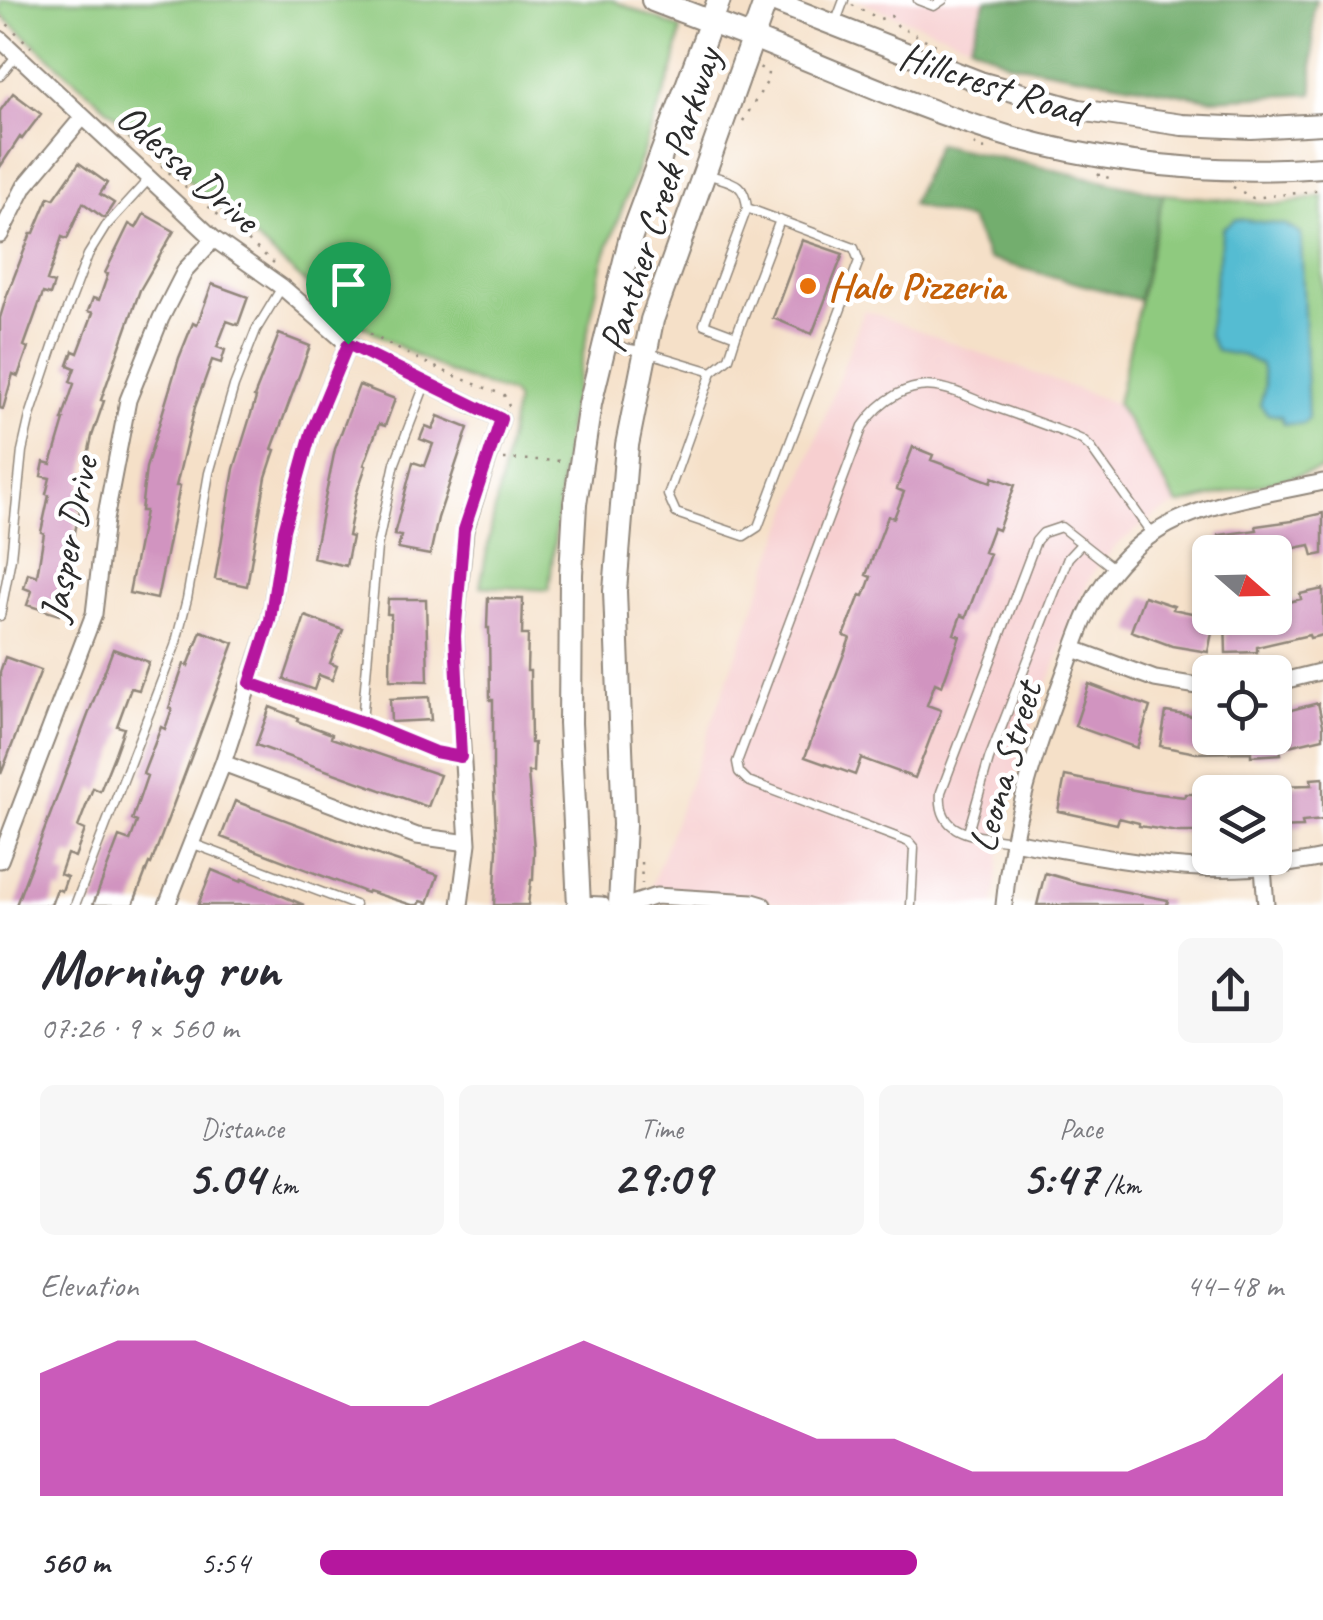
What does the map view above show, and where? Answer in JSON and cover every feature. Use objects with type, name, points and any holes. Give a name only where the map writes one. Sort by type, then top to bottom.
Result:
[{"type":"main road","name":"Hillcrest Road","points":[[652,0],[715,11],[753,38]]},
{"type":"main road","name":"Panther Creek Parkway","points":[[620,905],[624,825],[616,591],[627,445],[652,320],[768,0]]},
{"type":"main road","name":"Panther Creek Parkway","points":[[579,904],[570,723],[571,574],[590,404],[631,236],[715,11]]},
{"type":"street","name":"Hillcrest Road","points":[[768,0],[980,82],[1080,110],[1182,125],[1251,128],[1323,124]]},
{"type":"street","name":"Hillcrest Road","points":[[753,38],[975,126],[1060,149],[1181,168],[1323,168]]},
{"type":"street","name":"Odessa Drive","points":[[0,39],[214,240],[282,287],[348,344],[426,382],[506,414]]},
{"type":"street","points":[[0,235],[26,186],[82,118]]},
{"type":"street","name":"Jasper Drive","points":[[0,860],[94,614],[105,520],[128,400],[161,318],[186,269],[214,240]]},
{"type":"street","points":[[167,905],[250,683],[270,620],[284,530],[311,433],[348,344]]},
{"type":"street","points":[[460,905],[468,842],[455,636],[464,530],[506,414]]},
{"type":"street","name":"Leona Street","points":[[1004,905],[1012,841],[1032,761],[1092,604],[1114,569],[1168,524],[1197,512],[1323,482]]},
{"type":"street","points":[[1074,649],[1155,678],[1192,685]]},
{"type":"street","points":[[1292,679],[1323,672]]},
{"type":"street","points":[[223,763],[417,836],[468,842]]},
{"type":"street","points":[[1012,841],[1192,868]]},
{"type":"street","points":[[1292,863],[1323,858]]},
{"type":"street","points":[[1264,875],[1266,905]]},
{"type":"street","points":[[629,905],[656,896],[764,905]]},
{"type":"street","points":[[579,904],[602,905]]},
{"type":"lane","points":[[918,0],[934,6],[943,0]]},
{"type":"lane","points":[[835,24],[844,1]]},
{"type":"lane","points":[[0,76],[17,56]]},
{"type":"lane","points":[[704,173],[738,184],[746,196],[747,208],[704,324],[736,336]]},
{"type":"lane","points":[[0,616],[11,558],[22,451],[54,344],[88,255],[106,226],[149,180]]},
{"type":"lane","points":[[747,208],[780,220],[854,248],[859,261],[758,527],[744,536],[676,513],[668,495],[712,372],[729,358],[780,220]]},
{"type":"lane","points":[[75,905],[175,646],[209,474],[234,386],[256,330],[282,287]]},
{"type":"lane","points":[[604,344],[712,372]]},
{"type":"lane","points":[[362,722],[376,547],[395,463],[426,382]]},
{"type":"lane","points":[[911,905],[914,848],[909,842],[748,781],[736,762],[862,426],[872,412],[900,392],[940,387],[1066,433],[1092,448],[1152,534]]},
{"type":"lane","points":[[1012,841],[953,828],[943,818],[940,792],[1036,542],[1043,533],[1062,528],[1114,569]]},
{"type":"lane","points":[[968,832],[989,760],[1060,576],[1068,558],[1082,543]]},
{"type":"lane","points":[[250,683],[435,752],[461,757]]},
{"type":"lane","points":[[191,843],[354,905]]},
{"type":"path","points":[[844,1],[880,19],[891,16],[898,26],[941,48]]},
{"type":"path","points":[[0,17],[37,53]]},
{"type":"path","points":[[763,69],[765,63]]},
{"type":"path","points":[[118,129],[276,264]]},
{"type":"path","points":[[333,311],[448,375],[504,395],[506,414]]},
{"type":"path","points":[[500,459],[568,461]]},
{"type":"shaded area","points":[[856,0],[986,0],[970,44]]},
{"type":"shaded area","points":[[864,310],[1117,404],[1178,505],[1156,515],[1118,544],[1094,571],[1080,600],[1023,750],[1005,815],[994,905],[798,905],[753,896],[650,890]]},
{"type":"green space","points":[[0,0],[612,0],[681,29],[674,67],[603,261],[568,424],[549,590],[480,586],[516,401],[511,394],[450,373],[335,309],[0,14]]},
{"type":"green space","points":[[986,0],[1316,0],[1313,94],[1210,99],[1010,63],[970,44]]},
{"type":"green space","points":[[937,144],[1163,194],[1139,300],[988,259],[970,220],[911,205]]},
{"type":"green space","points":[[1163,194],[1279,205],[1323,196],[1323,469],[1178,505],[1117,404]]},
{"type":"water","points":[[1236,219],[1285,225],[1301,234],[1308,419],[1303,424],[1284,424],[1281,416],[1268,414],[1260,405],[1265,386],[1261,365],[1244,356],[1216,351],[1208,333],[1223,228]]},
{"type":"building","points":[[13,93],[41,114],[0,167],[0,111]]},
{"type":"building","points":[[79,163],[107,183],[100,194],[114,203],[104,218],[83,203],[67,239],[62,237],[47,281],[54,283],[50,295],[43,293],[24,346],[28,348],[18,376],[13,374],[3,409],[0,318],[7,295],[49,197],[54,199]]},
{"type":"building","points":[[144,214],[174,231],[140,290],[101,400],[104,401],[92,436],[77,508],[80,509],[70,582],[59,615],[27,605],[32,591],[24,588],[28,573],[37,576],[44,533],[41,532],[50,478],[41,476],[44,462],[51,464],[64,420],[74,384],[70,382],[75,368],[68,365],[73,351],[78,353],[93,313],[88,311],[93,298],[99,300],[108,274],[105,273],[129,224],[136,228]]},
{"type":"building","name":"Halo Pizzeria","points":[[802,240],[843,254],[812,334],[773,318]]},
{"type":"building","points":[[212,284],[248,297],[238,325],[227,321],[217,347],[225,350],[221,363],[212,360],[195,407],[176,486],[180,486],[157,599],[129,593],[145,511],[141,511],[146,468],[179,358]]},
{"type":"building","points":[[279,334],[310,346],[272,449],[275,450],[266,477],[247,586],[215,579],[234,469],[254,397]]},
{"type":"building","points":[[359,385],[395,399],[385,426],[379,424],[364,465],[348,536],[352,537],[346,566],[313,558],[335,449]]},
{"type":"building","points":[[438,416],[468,428],[430,555],[398,549],[401,536],[394,535],[413,462],[425,466],[433,444],[420,439],[426,426],[433,429]]},
{"type":"building","points":[[913,447],[933,455],[931,460],[991,482],[993,477],[1015,485],[998,530],[993,528],[984,552],[990,554],[966,617],[961,615],[954,634],[960,636],[942,686],[935,683],[927,705],[941,710],[915,778],[861,758],[855,775],[805,757],[850,638],[844,636],[871,577],[866,575],[888,516],[894,518],[904,492],[897,489]]},
{"type":"building","points":[[1323,513],[1323,554],[1313,556],[1310,545],[1292,549],[1292,535],[1219,535],[1257,530],[1256,526]]},
{"type":"building","points":[[1323,589],[1323,635],[1257,647],[1257,652],[1226,653],[1225,635],[1292,635],[1292,601],[1301,599],[1300,594]]},
{"type":"building","points":[[1144,596],[1192,613],[1192,635],[1212,635],[1208,652],[1172,646],[1131,631]]},
{"type":"building","points":[[488,598],[523,599],[522,635],[528,635],[534,743],[533,772],[528,772],[534,850],[528,905],[494,905],[497,850]]},
{"type":"building","points":[[388,599],[426,599],[428,681],[390,680]]},
{"type":"building","points":[[305,616],[343,630],[330,663],[337,666],[332,680],[319,675],[314,690],[284,679]]},
{"type":"building","points":[[201,631],[234,643],[151,864],[133,905],[93,905],[119,837],[130,841],[137,822],[132,820],[147,776],[143,774],[161,727],[165,729],[184,664],[188,666]]},
{"type":"building","points":[[113,649],[149,662],[139,690],[131,688],[117,726],[124,728],[114,756],[100,791],[93,788],[78,827],[85,830],[75,857],[67,854],[60,874],[67,877],[62,891],[57,889],[51,905],[16,905]]},
{"type":"building","points":[[5,657],[41,670],[1,774],[0,672]]},
{"type":"building","points":[[1089,684],[1150,707],[1137,748],[1075,726]]},
{"type":"building","points":[[429,697],[431,720],[391,722],[390,699]]},
{"type":"building","points":[[1318,703],[1323,738],[1292,745],[1292,710]]},
{"type":"building","points":[[270,707],[332,734],[331,738],[440,775],[428,807],[256,745]]},
{"type":"building","points":[[1166,712],[1192,716],[1192,752],[1160,746]]},
{"type":"building","points":[[1065,776],[1144,792],[1185,797],[1192,794],[1192,832],[1139,826],[1119,818],[1117,824],[1058,811]]},
{"type":"building","points":[[1323,778],[1323,820],[1292,827],[1292,786],[1312,785],[1311,779]]},
{"type":"building","points":[[235,801],[438,875],[428,903],[412,905],[367,893],[221,837]]},
{"type":"building","points":[[212,870],[241,882],[242,879],[304,905],[198,905]]},
{"type":"building","points":[[1045,873],[1168,900],[1167,905],[1037,905]]},
{"type":"place","name":"Halo Pizzeria","points":[[808,286]]},
{"type":"route","points":[[348,344],[501,419],[464,530],[455,636],[461,757],[435,752],[250,683],[270,620],[284,530],[311,433],[348,344]]}]
